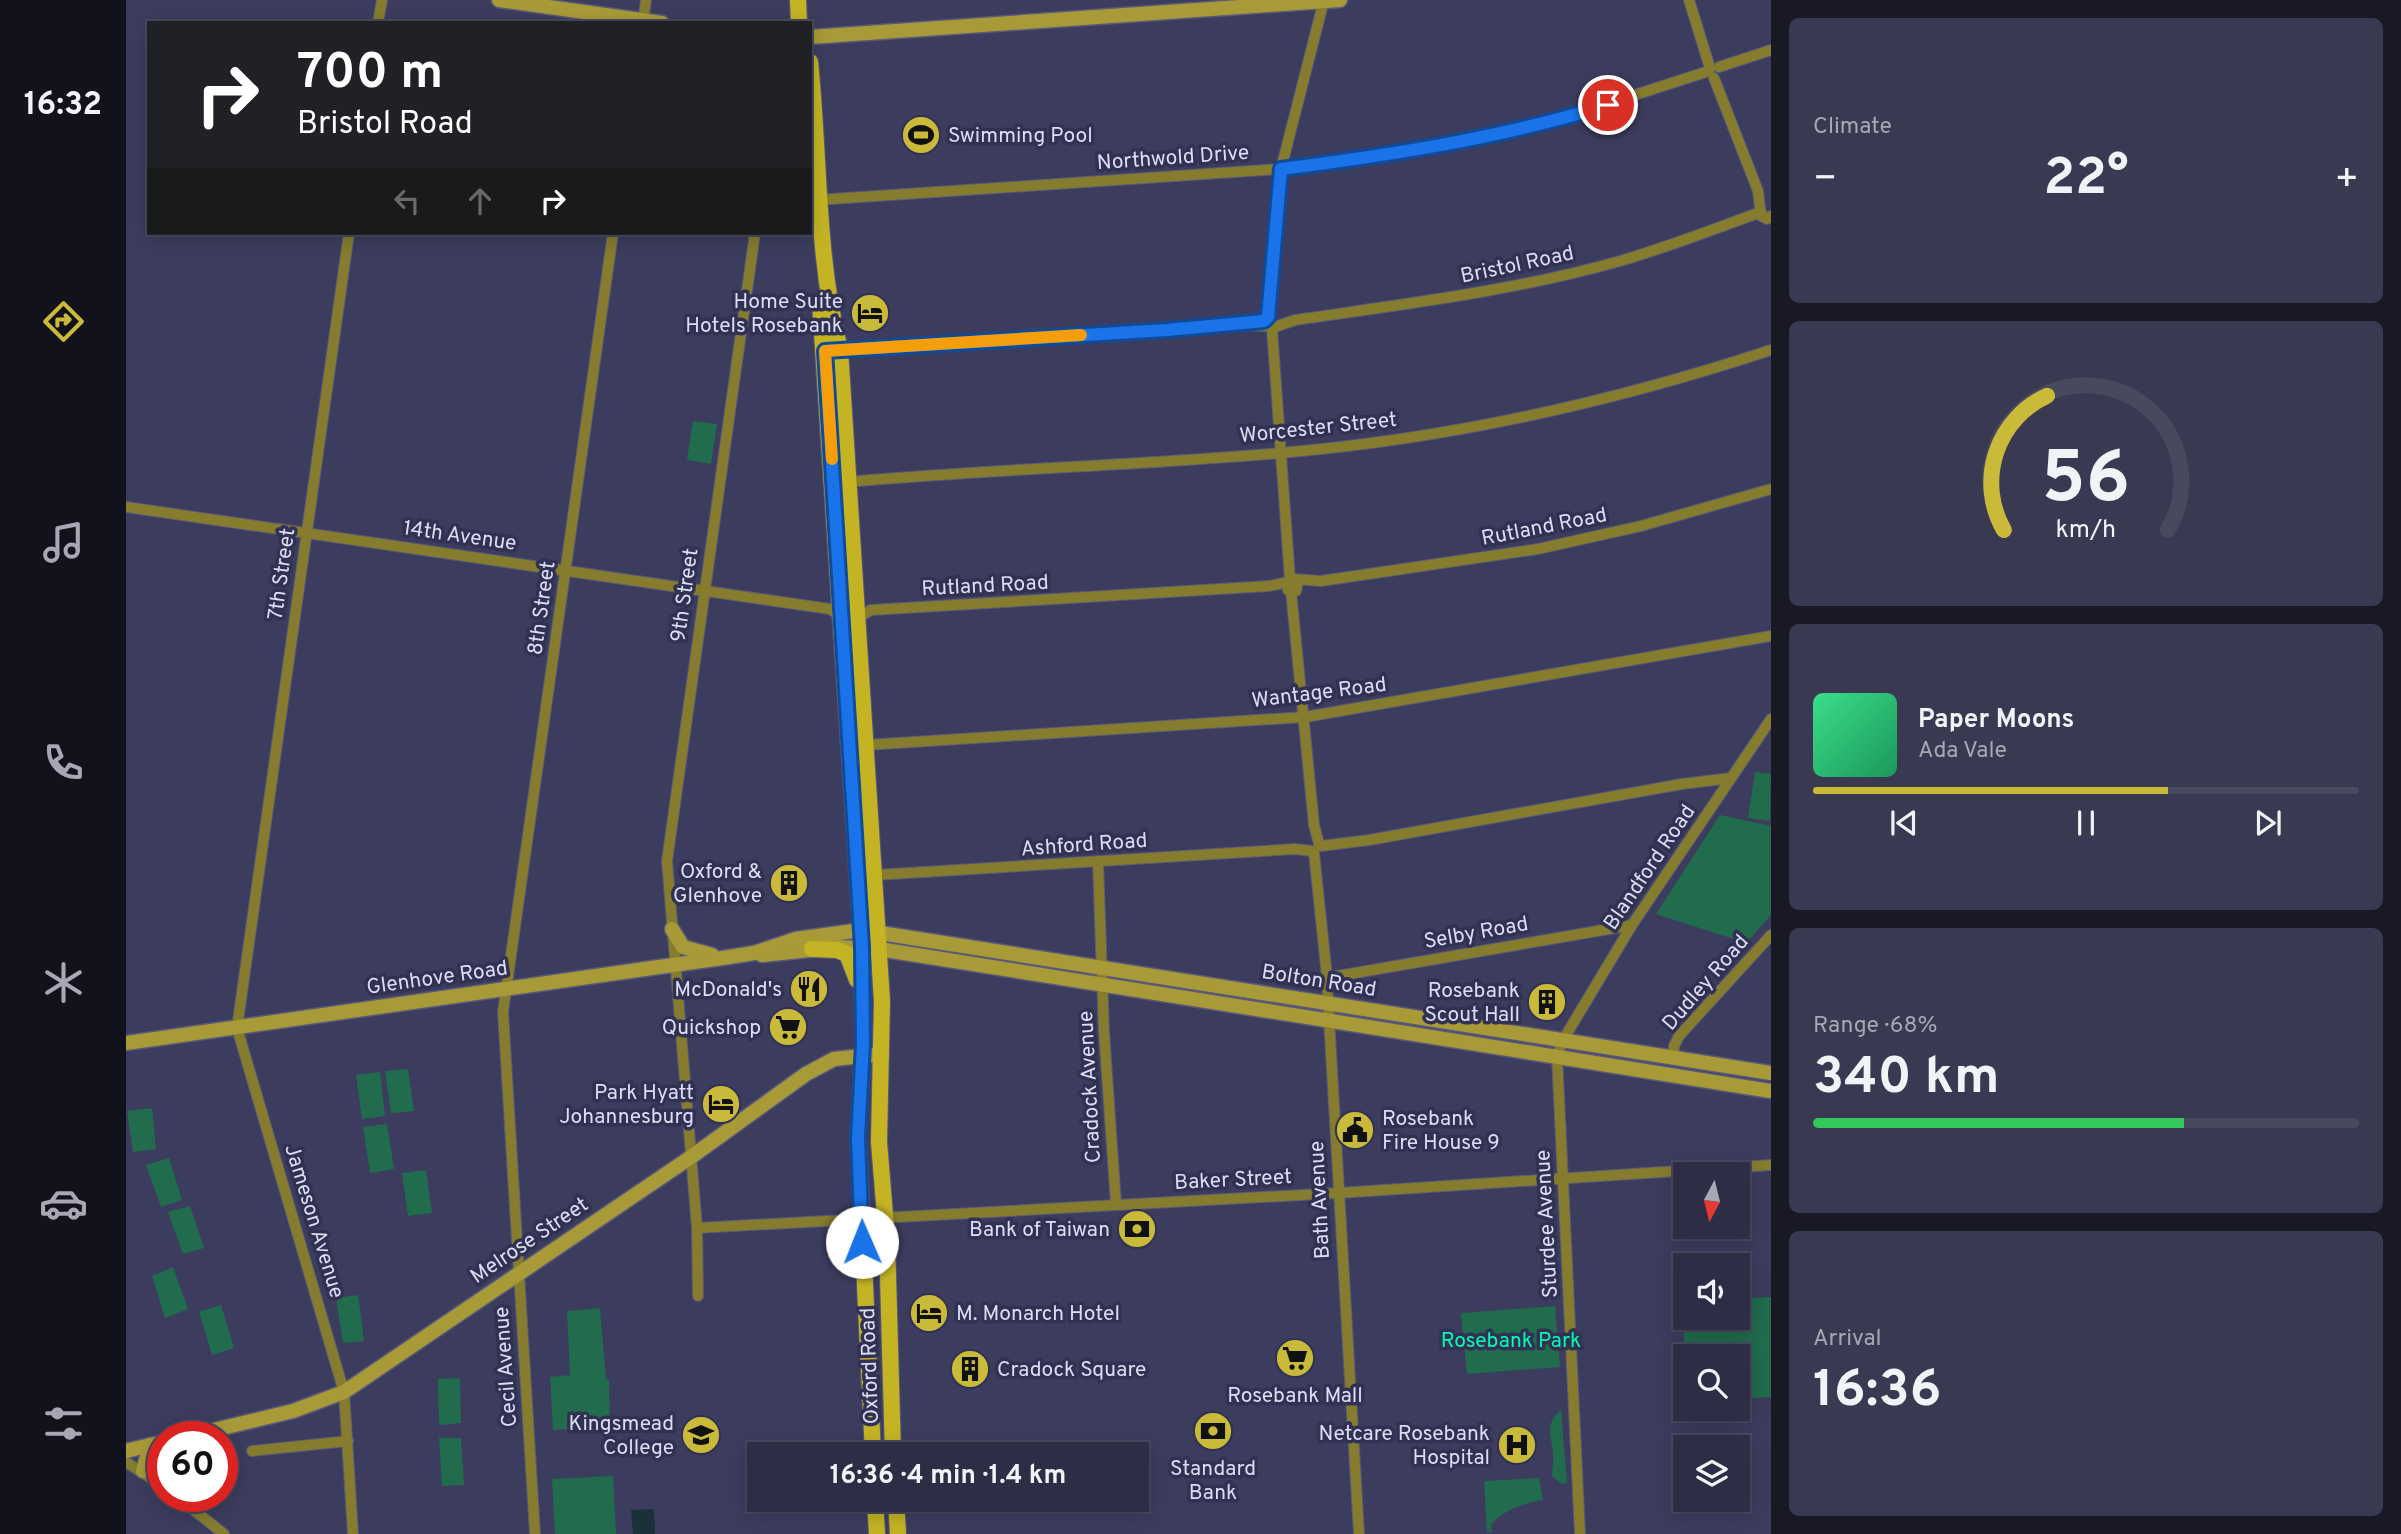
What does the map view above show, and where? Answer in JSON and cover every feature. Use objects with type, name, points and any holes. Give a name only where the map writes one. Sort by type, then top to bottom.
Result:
[{"type":"main road","points":[[499,0],[643,21]]},
{"type":"main road","points":[[798,0],[799,21]]},
{"type":"main road","points":[[806,0],[807,21]]},
{"type":"main road","points":[[812,37],[1340,0]]},
{"type":"main road","name":"Oxford Road","points":[[812,108],[816,200],[845,482],[863,610],[866,745],[875,875],[869,931]]},
{"type":"main road","name":"Oxford Road","points":[[812,183],[816,200]]},
{"type":"main road","name":"Oxford Road","points":[[845,482],[837,610],[882,1054],[879,1142],[885,1217],[893,1442]]},
{"type":"main road","points":[[672,929],[678,942],[688,949],[729,957]]},
{"type":"main road","name":"Glenhove Road","points":[[126,1043],[729,957],[754,953],[796,939],[869,931]]},
{"type":"main road","name":"Bolton Road","points":[[869,931],[1771,1073]]},
{"type":"main road","name":"Oxford Road","points":[[870,948],[862,1003],[863,1055],[858,1138],[872,1442]]},
{"type":"main road","name":"Glenhove Road","points":[[754,953],[764,955],[812,949],[870,948]]},
{"type":"main road","name":"Bolton Road","points":[[870,948],[1771,1091]]},
{"type":"main road","points":[[812,949],[837,950],[847,954],[862,1003]]},
{"type":"main road","name":"Melrose Street","points":[[238,1424],[300,1409],[344,1392],[691,1157],[816,1067],[834,1059],[882,1054]]},
{"type":"main road","points":[[138,1449],[142,1470]]},
{"type":"main road","points":[[876,1512],[877,1534]]},
{"type":"main road","points":[[897,1512],[898,1534]]},
{"type":"street","points":[[378,21],[382,0]]},
{"type":"street","points":[[643,21],[646,0]]},
{"type":"street","points":[[1689,0],[1768,214],[1771,230]]},
{"type":"street","name":"Bath Avenue","points":[[1324,1],[1281,169],[1270,292],[1270,323],[1326,978],[1359,1534]]},
{"type":"street","name":"Northwold Drive","points":[[816,200],[1281,169],[1419,149],[1511,131],[1714,72],[1771,50]]},
{"type":"street","name":"Bristol Road","points":[[832,350],[1270,323],[1444,300],[1619,261],[1768,214]]},
{"type":"street","name":"7th Street","points":[[252,921],[349,235]]},
{"type":"street","name":"8th Street","points":[[506,988],[613,235]]},
{"type":"street","name":"9th Street","points":[[698,1296],[691,1157],[667,861],[755,235]]},
{"type":"street","name":"Worcester Street","points":[[845,482],[1281,453],[1501,421],[1609,397],[1771,350]]},
{"type":"street","name":"Rutland Road","points":[[863,610],[1293,586],[1529,551],[1641,526],[1771,488]]},
{"type":"street","name":"14th Avenue","points":[[126,507],[837,610]]},
{"type":"street","points":[[837,610],[863,610]]},
{"type":"street","points":[[837,610],[863,610]]},
{"type":"street","name":"Wantage Road","points":[[866,745],[1305,717],[1771,636]]},
{"type":"street","name":"Blandford Road","points":[[1563,1040],[1632,925],[1771,719]]},
{"type":"street","name":"Ashford Road","points":[[875,875],[1316,848],[1682,784],[1731,778]]},
{"type":"street","name":"Cradock Avenue","points":[[1098,863],[1102,983],[1116,1204]]},
{"type":"street","name":"Jameson Avenue","points":[[252,921],[237,1028],[344,1392],[353,1534]]},
{"type":"street","name":"Selby Road","points":[[1326,978],[1632,925]]},
{"type":"street","name":"Dudley Road","points":[[1673,1057],[1679,1036],[1771,935]]},
{"type":"street","name":"Cecil Avenue","points":[[506,988],[503,1040],[535,1534]]},
{"type":"street","name":"Sturdee Avenue","points":[[1563,1040],[1557,1056],[1580,1534]]},
{"type":"street","name":"Baker Street","points":[[696,1228],[1563,1180],[1627,1173],[1771,1165]]},
{"type":"street","points":[[252,1451],[348,1441]]},
{"type":"street","points":[[138,1449],[142,1470]]},
{"type":"street","points":[[126,1462],[147,1474]]},
{"type":"street","points":[[196,1512],[224,1534]]},
{"type":"green space","points":[[693,421],[717,424],[711,464],[687,460]]},
{"type":"green space","points":[[1755,772],[1771,774],[1770,821],[1748,818]]},
{"type":"green space","points":[[1720,815],[1771,826],[1771,915],[1746,943],[1656,914]]},
{"type":"green space","points":[[408,1069],[414,1111],[391,1113],[385,1071]]},
{"type":"green space","points":[[380,1072],[385,1116],[362,1119],[356,1075]]},
{"type":"green space","points":[[152,1108],[156,1149],[133,1152],[127,1111]]},
{"type":"green space","points":[[387,1124],[394,1169],[370,1173],[363,1127]]},
{"type":"green space","points":[[169,1158],[182,1200],[161,1207],[146,1165]]},
{"type":"green space","points":[[426,1170],[432,1213],[408,1216],[402,1173]]},
{"type":"green space","points":[[190,1206],[204,1248],[183,1254],[168,1212]]},
{"type":"green space","points":[[173,1267],[188,1309],[165,1318],[152,1276]]},
{"type":"green space","points":[[358,1295],[364,1341],[343,1343],[336,1298]]},
{"type":"green space","points":[[1771,1297],[1771,1397],[1750,1398],[1750,1344],[1684,1344],[1684,1330],[1750,1330],[1750,1298]]},
{"type":"green space","points":[[221,1305],[234,1348],[212,1355],[199,1312]]},
{"type":"green space","name":"Rosebank Park","points":[[1555,1306],[1560,1367],[1467,1374],[1461,1313]]},
{"type":"green space","points":[[600,1308],[606,1379],[609,1380],[610,1426],[553,1430],[550,1377],[570,1375],[567,1311]]},
{"type":"green space","points":[[460,1378],[461,1423],[439,1425],[438,1379]]},
{"type":"green space","points":[[1561,1410],[1567,1483],[1562,1484],[1552,1476],[1550,1431],[1555,1415]]},
{"type":"green space","points":[[439,1438],[461,1438],[464,1485],[442,1486]]},
{"type":"green space","points":[[613,1476],[616,1534],[555,1534],[552,1479]]},
{"type":"green space","points":[[1539,1478],[1543,1500],[1530,1502],[1507,1512],[1491,1525],[1492,1533],[1487,1532],[1484,1481]]},
{"type":"water","points":[[654,1509],[655,1534],[633,1534],[631,1510]]},
{"type":"slow traffic","points":[[832,459],[825,351],[1081,335]]},
{"type":"place","name":"Swimming Pool","points":[[921,135]]},
{"type":"place","name":"Home Suite Hotels Rosebank","points":[[870,313]]},
{"type":"place","name":"Oxford & Glenhove","points":[[789,883]]},
{"type":"place","name":"McDonald's","points":[[809,989]]},
{"type":"place","name":"Rosebank Scout Hall","points":[[1547,1002]]},
{"type":"place","name":"Quickshop","points":[[788,1027]]},
{"type":"place","name":"Park Hyatt Johannesburg","points":[[721,1104]]},
{"type":"place","name":"Rosebank Fire House 9","points":[[1355,1130]]},
{"type":"place","name":"Bank of Taiwan","points":[[1137,1229]]},
{"type":"place","name":"M. Monarch Hotel","points":[[929,1313]]},
{"type":"place","name":"Rosebank Mall","points":[[1295,1358]]},
{"type":"place","name":"Cradock Square","points":[[970,1369]]},
{"type":"place","name":"Standard Bank","points":[[1213,1431]]},
{"type":"place","name":"Kingsmead College","points":[[701,1435]]},
{"type":"place","name":"Netcare Rosebank Hospital","points":[[1517,1445]]},
{"type":"route","points":[[862,1242],[858,1138],[863,1044],[862,947],[825,351],[1242,325],[1264,321],[1268,317],[1281,169],[1462,141],[1548,122],[1608,105]]}]
